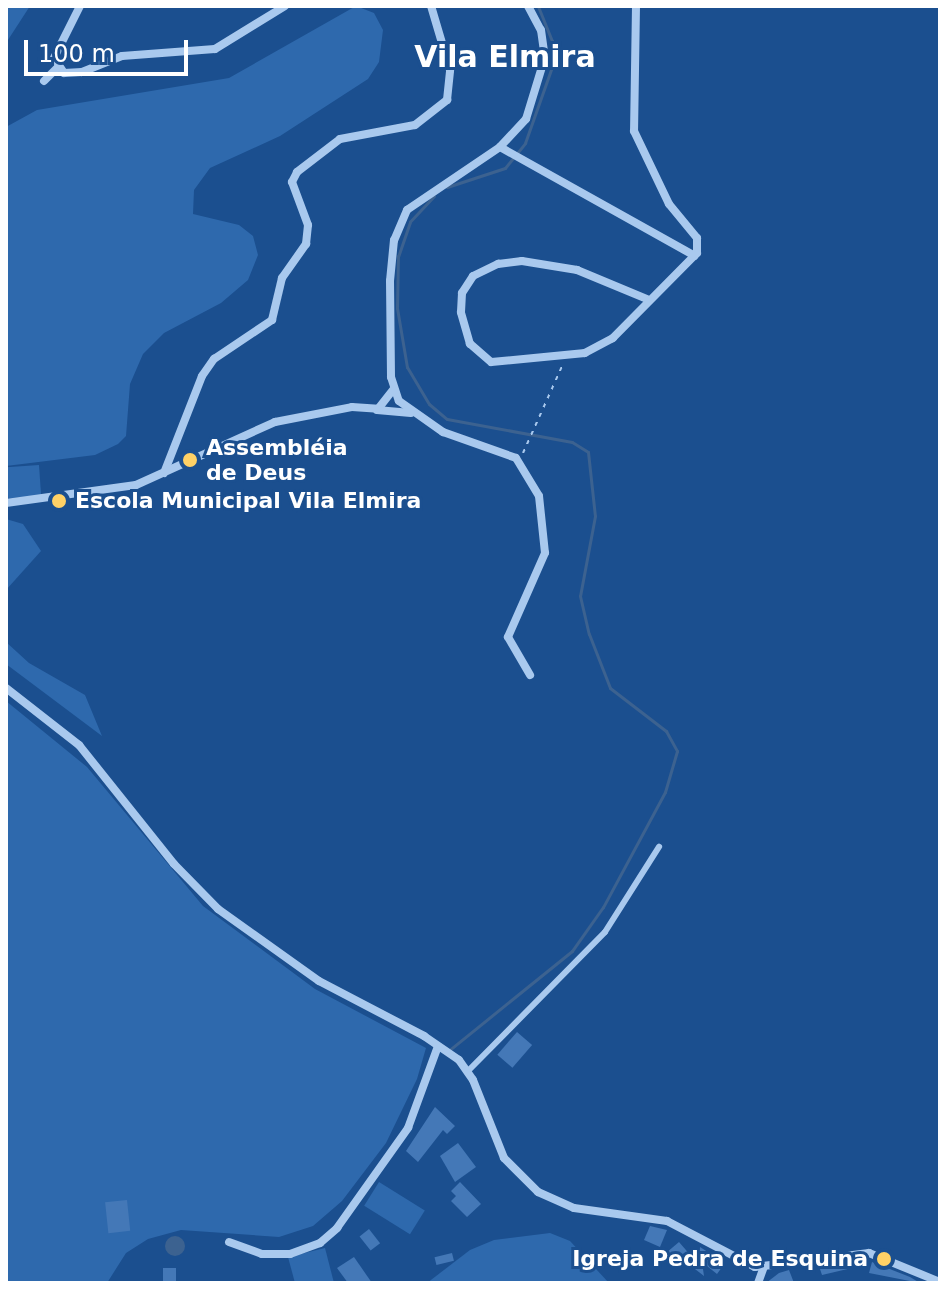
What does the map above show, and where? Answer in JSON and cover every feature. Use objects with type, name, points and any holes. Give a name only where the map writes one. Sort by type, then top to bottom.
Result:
[{"type":"street","points":[[56,69],[54,58],[80,6]]},
{"type":"street","points":[[56,69],[73,74],[122,56],[209,51],[285,6]]},
{"type":"street","points":[[164,473],[202,376],[221,354],[272,320],[282,278],[306,244],[308,225],[292,182],[297,172],[340,139],[415,125],[447,100],[450,70],[431,6]]},
{"type":"street","points":[[372,411],[387,402],[393,386],[391,265],[403,215],[426,193],[500,147],[526,119],[542,78],[544,40],[528,6]]},
{"type":"street","points":[[636,6],[634,131],[669,204],[697,238],[695,256],[647,299],[603,345],[566,358],[506,364],[485,359],[470,344],[463,325],[464,287],[488,267],[538,261],[577,270],[647,299]]},
{"type":"street","points":[[44,81],[56,69]]},
{"type":"street","points":[[500,147],[695,256]]},
{"type":"street","points":[[393,386],[412,414],[443,432],[518,460],[539,496],[546,544],[541,568],[508,637],[530,675]]},
{"type":"street","points":[[6,503],[119,490],[275,422],[352,407],[412,414]]},
{"type":"street","points":[[6,688],[79,745],[174,864],[218,909],[319,981],[438,1046],[468,1071],[499,1150],[531,1187],[561,1205],[667,1221],[763,1269],[869,1253],[940,1282]]},
{"type":"street","points":[[229,1242],[262,1254],[290,1254],[320,1243],[337,1228],[408,1128],[438,1046]]},
{"type":"street","points":[[758,1283],[763,1269]]},
{"type":"lane","points":[[468,1071],[605,932],[659,847]]},
{"type":"path","points":[[518,460],[548,405],[566,358]]},
{"type":"shaded area","points":[[6,6],[30,6],[6,43]]},
{"type":"shaded area","points":[[356,6],[374,13],[383,30],[379,62],[368,79],[280,136],[210,168],[194,190],[193,214],[239,225],[253,236],[258,255],[248,280],[221,303],[164,333],[143,354],[130,384],[126,436],[118,444],[95,455],[6,466],[6,127],[37,110],[229,78]]},
{"type":"shaded area","points":[[39,465],[41,496],[8,498],[6,467]]},
{"type":"shaded area","points":[[6,519],[23,524],[41,551],[6,590]]},
{"type":"shaded area","points":[[6,642],[29,663],[85,695],[102,736],[6,664]]},
{"type":"shaded area","points":[[6,701],[87,767],[203,906],[315,989],[426,1048],[417,1079],[386,1143],[342,1201],[313,1226],[279,1237],[181,1230],[148,1239],[126,1253],[107,1283],[6,1283]]},
{"type":"shaded area","points":[[379,1182],[425,1211],[410,1234],[364,1206]]},
{"type":"shaded area","points":[[550,1233],[570,1241],[609,1283],[427,1283],[470,1250],[494,1240]]},
{"type":"shaded area","points":[[175,1236],[182,1239],[185,1246],[182,1253],[175,1256],[168,1253],[165,1246],[168,1239]]},
{"type":"shaded area","points":[[325,1248],[334,1283],[295,1283],[288,1257]]},
{"type":"building","points":[[517,1032],[532,1045],[512,1068],[497,1055]]},
{"type":"building","points":[[435,1107],[455,1126],[447,1134],[443,1130],[418,1162],[406,1151]]},
{"type":"building","points":[[458,1143],[476,1167],[455,1182],[440,1156]]},
{"type":"building","points":[[460,1182],[481,1204],[467,1217],[451,1201],[456,1196],[451,1191]]},
{"type":"building","points":[[127,1200],[130,1231],[108,1233],[105,1202]]},
{"type":"building","points":[[650,1226],[667,1230],[660,1247],[644,1240]]},
{"type":"building","points":[[369,1229],[380,1243],[371,1251],[360,1236]]},
{"type":"building","points":[[679,1242],[692,1257],[700,1247],[725,1263],[717,1274],[702,1262],[704,1276],[682,1259],[676,1264],[666,1253]]},
{"type":"building","points":[[452,1253],[454,1261],[436,1265],[435,1257]]},
{"type":"building","points":[[354,1257],[372,1283],[348,1283],[337,1268]]},
{"type":"building","points":[[869,1260],[869,1264],[822,1275],[819,1266]]},
{"type":"building","points":[[872,1262],[910,1277],[920,1283],[869,1273]]},
{"type":"building","points":[[163,1268],[176,1268],[176,1283],[163,1283]]},
{"type":"building","points":[[789,1270],[794,1283],[766,1283],[779,1273]]},
{"type":"waterway","points":[[447,187],[505,168],[525,143],[553,64],[552,41],[538,6]]},
{"type":"waterway","points":[[434,196],[410,222],[398,256],[397,308],[407,367],[429,404],[447,419],[572,442],[588,452],[595,516],[580,596],[589,634],[610,688],[666,731],[677,751],[665,792],[603,907],[572,951],[448,1051]]},
{"type":"place","name":"Assembléia de Deus","points":[[190,460]]},
{"type":"place","name":"Escola Municipal Vila Elmira","points":[[59,501]]},
{"type":"place","name":"Igreja Pedra de Esquina","points":[[884,1259]]},
{"type":"district","name":"Vila Elmira","points":[[505,57]]}]
